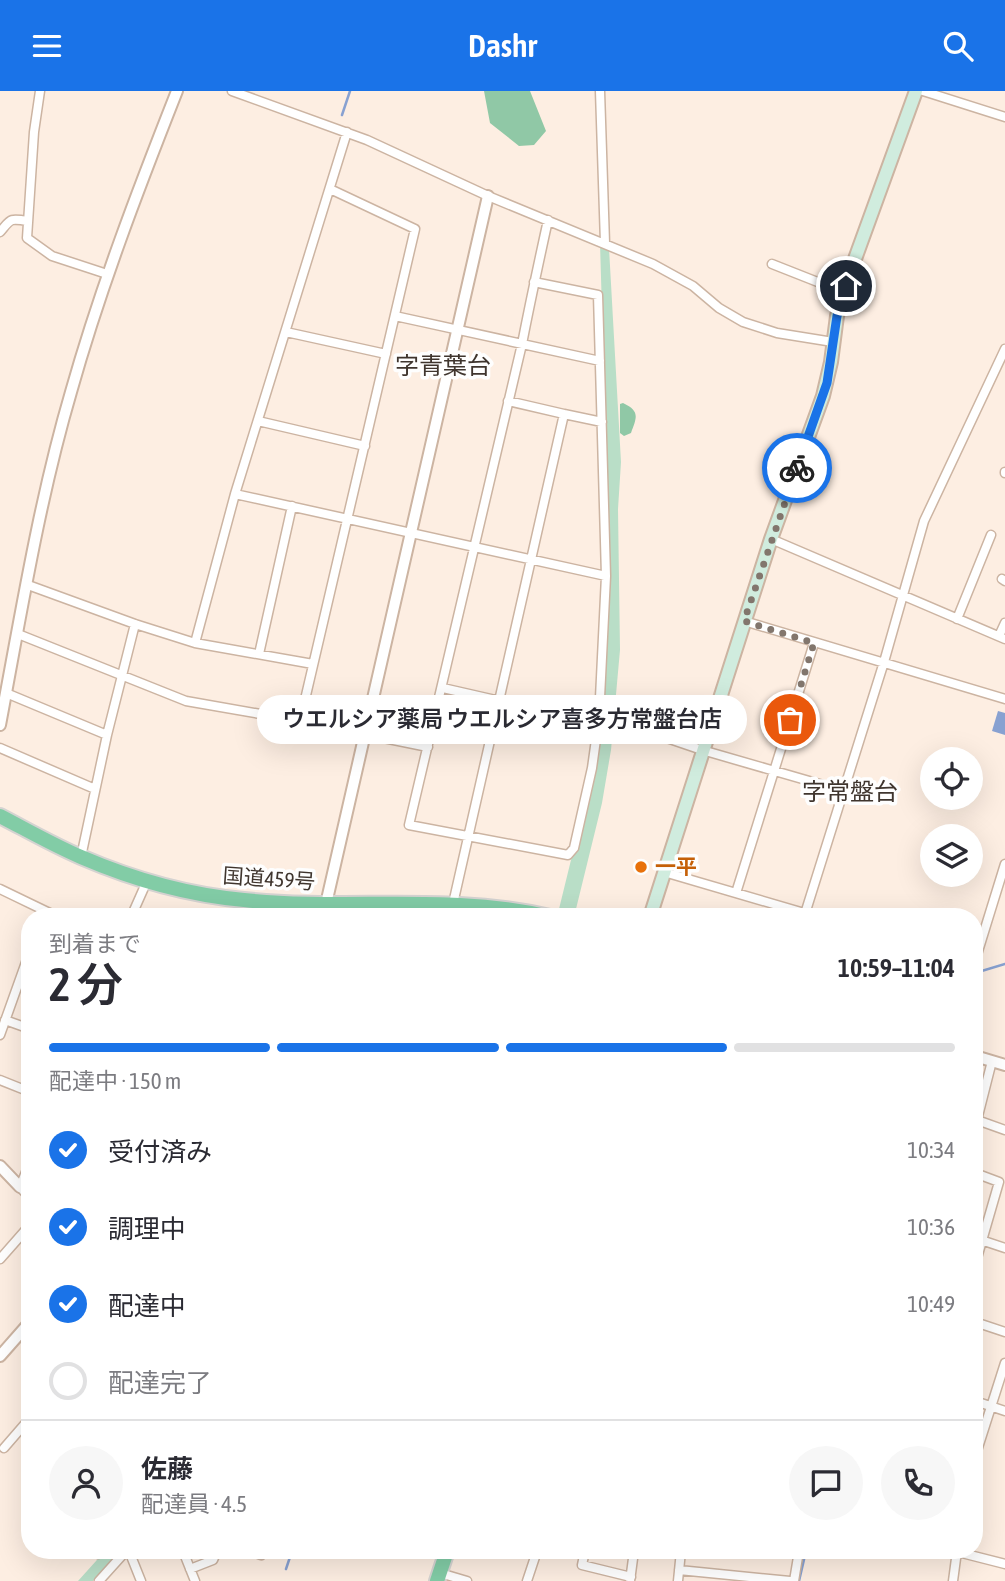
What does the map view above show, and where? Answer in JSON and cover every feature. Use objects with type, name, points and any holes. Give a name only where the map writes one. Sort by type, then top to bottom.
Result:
[{"type":"highway","name":"国道459号","points":[[0,816],[81,857],[146,881],[213,897],[310,908]]},
{"type":"highway","name":"国道459号","points":[[466,908],[489,905],[504,908]]},
{"type":"highway","points":[[438,1577],[444,1559]]},
{"type":"main road","points":[[653,908],[744,621],[823,396],[844,292],[916,91]]},
{"type":"street","points":[[40,91],[27,238],[52,256],[107,274]]},
{"type":"street","points":[[0,725],[70,394],[107,274],[177,91]]},
{"type":"street","points":[[232,91],[347,132],[488,196],[604,243],[693,286],[719,308],[743,322],[777,333],[833,342]]},
{"type":"street","points":[[600,91],[604,243]]},
{"type":"street","points":[[923,91],[1005,117]]},
{"type":"street","points":[[195,643],[235,494],[347,132]]},
{"type":"street","points":[[300,721],[415,229],[330,189]]},
{"type":"street","points":[[325,908],[488,196]]},
{"type":"street","points":[[0,232],[6,222],[13,219],[28,221]]},
{"type":"street","points":[[534,282],[597,295],[606,576],[598,718],[592,768],[574,848],[568,855],[410,825],[522,344],[534,282],[548,220]]},
{"type":"street","points":[[772,264],[844,292]]},
{"type":"street","points":[[395,316],[600,362]]},
{"type":"street","points":[[286,332],[386,354]]},
{"type":"street","points":[[807,908],[884,662],[924,521],[1005,349]]},
{"type":"street","points":[[508,401],[602,422]]},
{"type":"street","points":[[451,908],[564,414]]},
{"type":"street","points":[[258,421],[365,446]]},
{"type":"street","points":[[235,494],[606,576]]},
{"type":"street","points":[[259,654],[292,506]]},
{"type":"street","points":[[957,619],[991,535]]},
{"type":"street","points":[[771,540],[1002,638],[1005,622]]},
{"type":"street","points":[[28,585],[195,643],[313,664]]},
{"type":"street","points":[[744,621],[1005,699]]},
{"type":"street","points":[[81,857],[107,735],[135,624]]},
{"type":"street","points":[[18,635],[186,702],[365,733],[428,747]]},
{"type":"street","points":[[736,893],[814,643]]},
{"type":"street","points":[[443,688],[500,701]]},
{"type":"street","points":[[6,693],[107,735]]},
{"type":"street","points":[[598,718],[640,726],[702,750],[844,792]]},
{"type":"street","points":[[0,748],[95,789]]},
{"type":"street","points":[[983,937],[1005,864]]},
{"type":"street","points":[[664,872],[783,908]]},
{"type":"street","points":[[135,908],[146,881]]},
{"type":"street","points":[[0,889],[33,908]]},
{"type":"street","points":[[0,1035],[21,981]]},
{"type":"street","points":[[5,1020],[21,1026]]},
{"type":"street","points":[[983,1058],[1005,1065]]},
{"type":"street","points":[[983,1096],[992,1061]]},
{"type":"street","points":[[0,1080],[21,1088]]},
{"type":"street","points":[[983,1125],[1005,1130]]},
{"type":"street","points":[[0,1166],[20,1187]]},
{"type":"street","points":[[983,1176],[999,1182],[983,1228]]},
{"type":"street","points":[[0,1259],[21,1235]]},
{"type":"street","points":[[983,1240],[1005,1248]]},
{"type":"street","points":[[983,1325],[1005,1332]]},
{"type":"street","points":[[3,1348],[21,1331]]},
{"type":"street","points":[[983,1432],[1005,1363]]},
{"type":"street","points":[[983,1404],[1005,1411]]},
{"type":"street","points":[[4,1448],[21,1428]]},
{"type":"street","points":[[983,1558],[1005,1564]]},
{"type":"street","points":[[99,1581],[120,1559]]},
{"type":"street","points":[[131,1559],[141,1581]]},
{"type":"street","points":[[186,1559],[195,1581]]},
{"type":"street","points":[[190,1569],[213,1559]]},
{"type":"street","points":[[527,1581],[534,1559]]},
{"type":"street","points":[[583,1559],[582,1565],[631,1579],[633,1559]]},
{"type":"street","points":[[678,1581],[680,1559]]},
{"type":"street","points":[[679,1570],[792,1581],[797,1559]]},
{"type":"street","points":[[953,1581],[955,1559]]},
{"type":"street","points":[[438,1577],[467,1581]]},
{"type":"green space","points":[[484,91],[530,91],[546,131],[534,145],[519,146],[490,123]]},
{"type":"green space","points":[[600,243],[609,248],[621,462],[618,509],[620,650],[611,750],[602,803],[576,908],[559,908],[594,766],[610,584]]},
{"type":"green space","points":[[623,403],[636,415],[631,433],[624,436],[620,433],[620,404]]},
{"type":"green space","points":[[98,1559],[113,1559],[93,1581],[78,1581]]},
{"type":"water","points":[[998,711],[1005,713],[1005,735],[992,731]]},
{"type":"waterway","points":[[342,115],[350,91]]},
{"type":"waterway","points":[[983,971],[1005,964]]},
{"type":"waterway","points":[[286,1569],[289,1559]]},
{"type":"waterway","points":[[799,1581],[804,1559]]},
{"type":"way so far","points":[[790,720],[814,643],[744,621],[797,468]]},
{"type":"place","name":"ウエルシア薬局 ウエルシア喜多方常盤台店","points":[[790,720]]},
{"type":"place","name":"一平","points":[[641,867]]},
{"type":"district","name":"字青葉台","points":[[443,366]]},
{"type":"district","name":"字常盤台","points":[[850,792]]},
{"type":"route","points":[[797,468],[827,383],[837,316],[846,286]]}]
